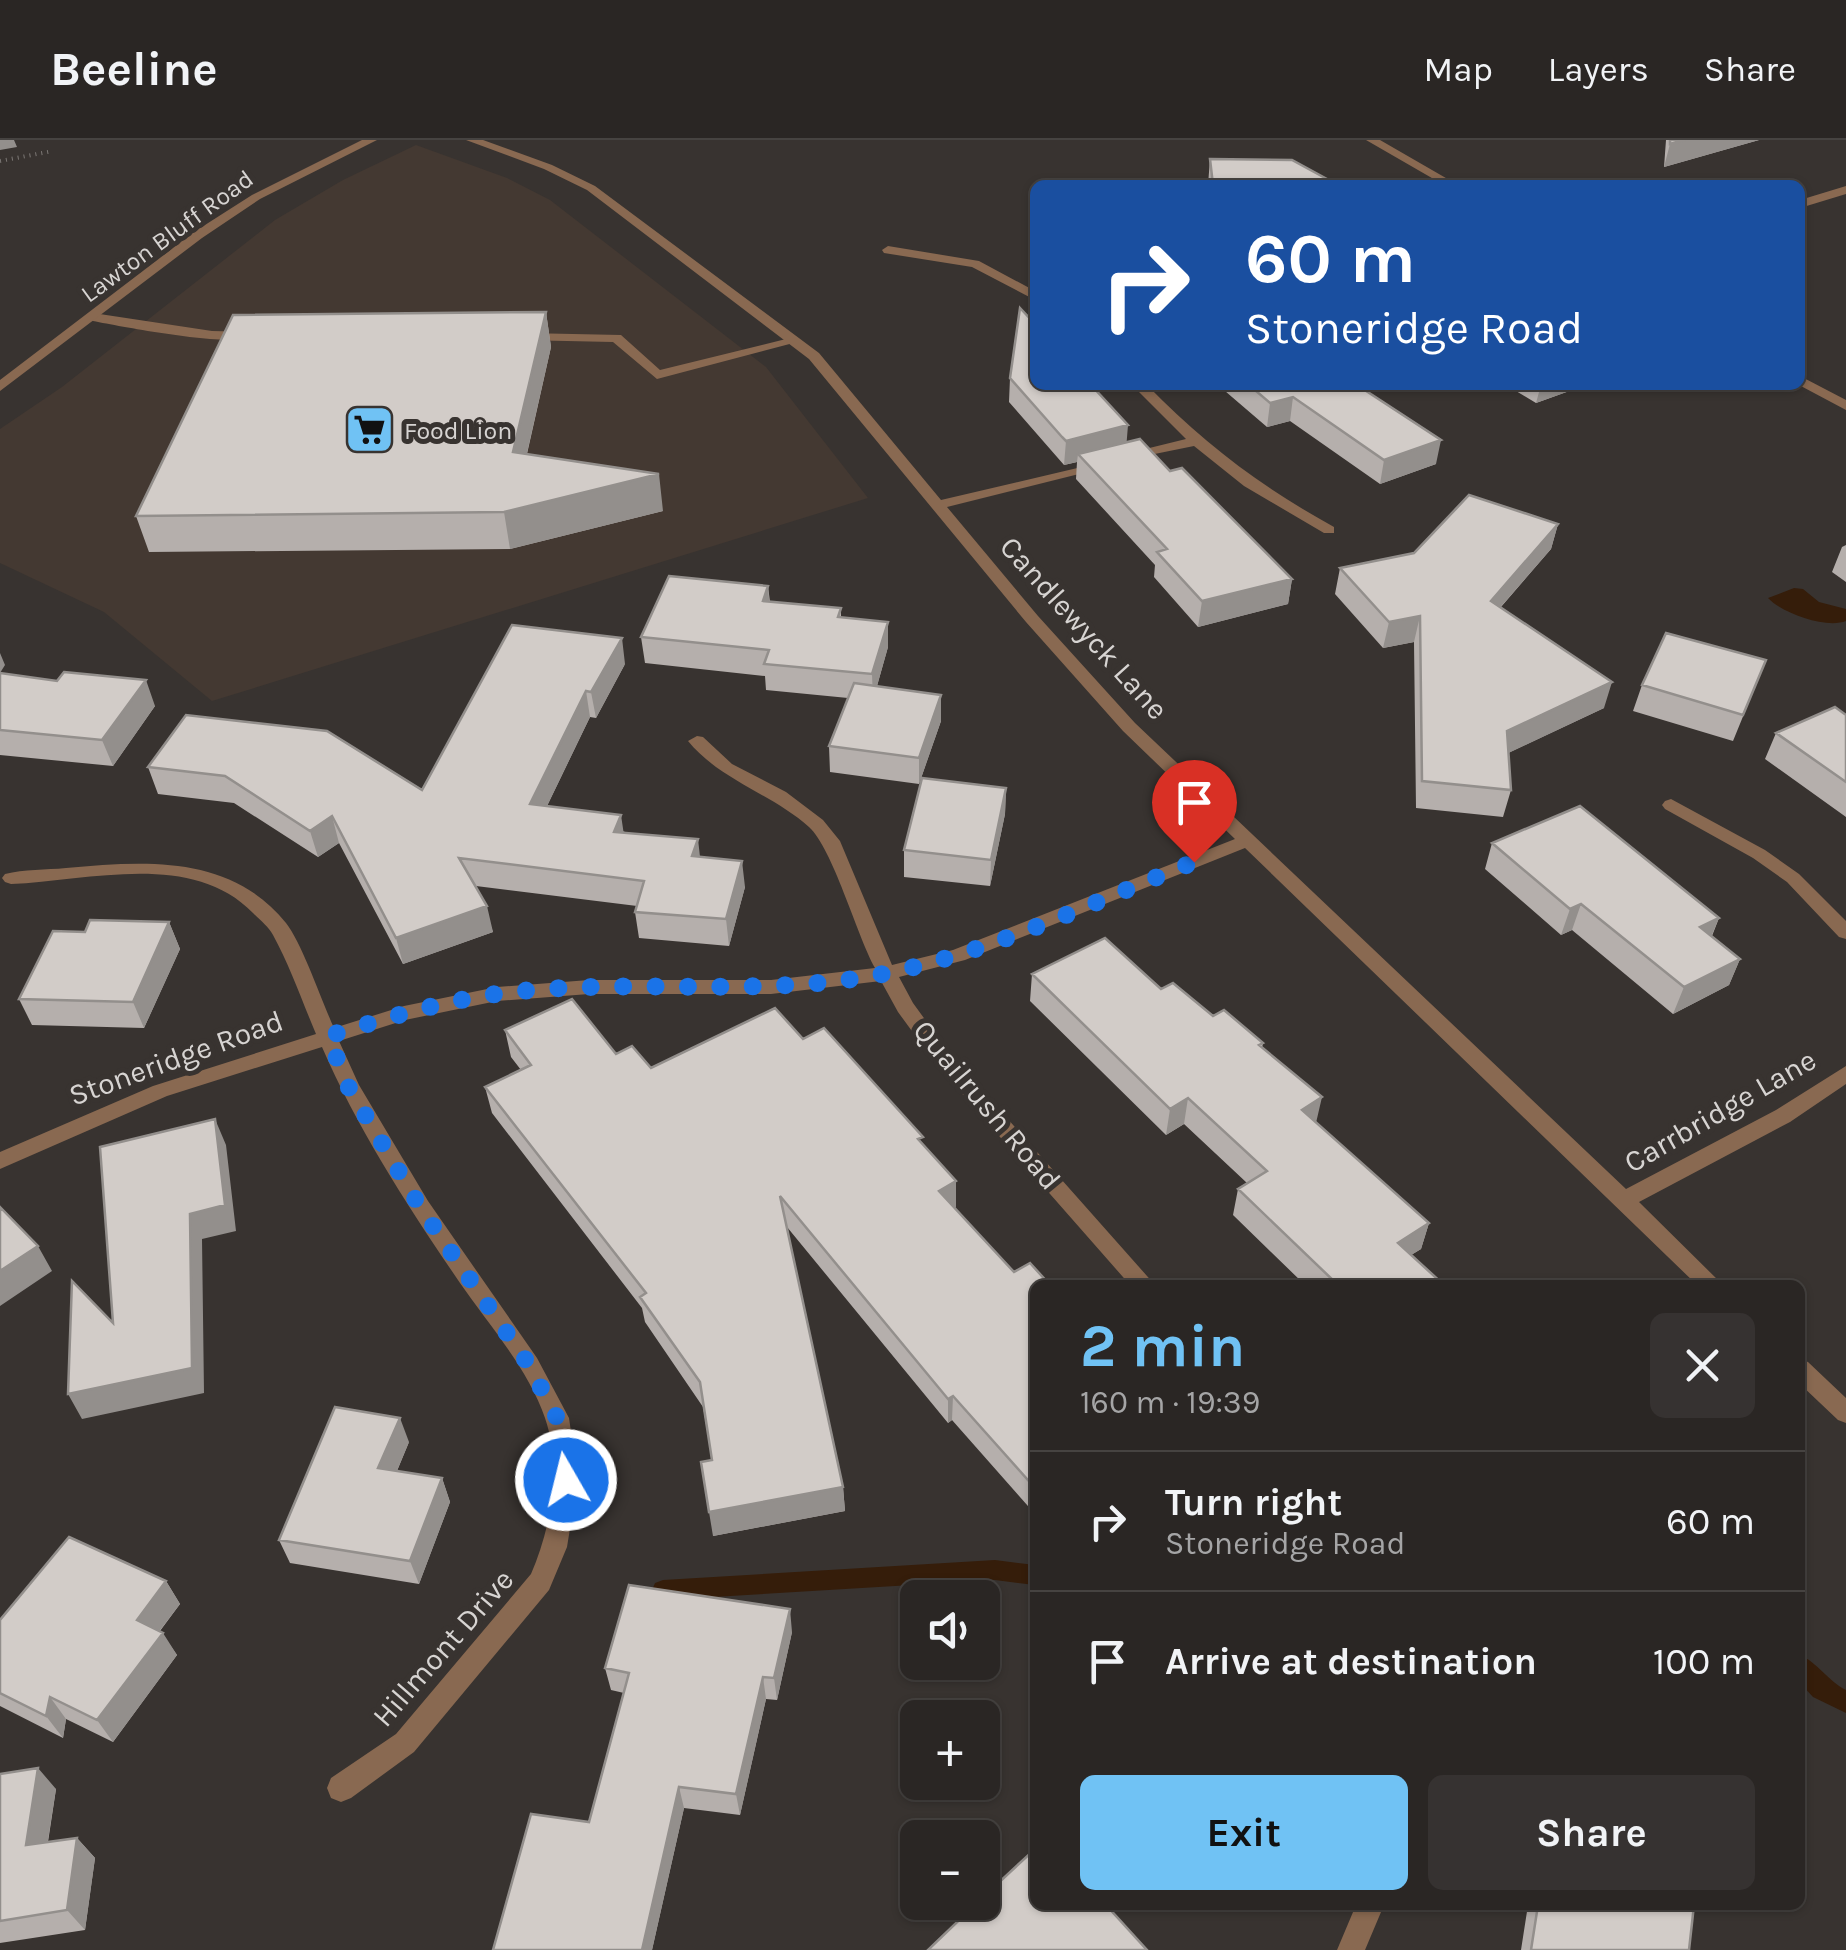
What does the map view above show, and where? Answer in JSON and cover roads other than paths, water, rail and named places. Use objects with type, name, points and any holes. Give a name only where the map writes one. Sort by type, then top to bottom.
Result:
[{"type":"street","name":"Lawton Bluff Road","points":[[0,387],[198,235],[256,197],[371,140]]},
{"type":"street","name":"Candlewyck Lane","points":[[472,140],[548,167],[591,188],[814,356],[1032,619],[1130,727],[1707,1280]]},
{"type":"street","points":[[1372,140],[1443,180]]},
{"type":"street","points":[[1805,202],[1846,190]]},
{"type":"street","points":[[888,250],[976,264],[1030,293]]},
{"type":"street","points":[[93,317],[212,335],[267,336]]},
{"type":"street","points":[[503,337],[616,338],[657,375],[794,341]]},
{"type":"street","points":[[1805,383],[1846,406]]},
{"type":"street","points":[[1144,390],[1193,442],[1252,486],[1329,530]]},
{"type":"street","points":[[939,505],[1193,442]]},
{"type":"street","name":"Quailrush Road","points":[[697,742],[726,768],[780,796],[817,824],[831,841],[870,941],[904,1007],[943,1059],[1140,1280]]},
{"type":"street","points":[[1671,805],[1782,870],[1846,932]]},
{"type":"street","name":"Stoneridge Road","points":[[0,1161],[160,1091],[404,1013],[497,994],[590,988],[771,987],[887,973],[958,955],[1248,840]]},
{"type":"street","name":"Hillmont Drive","points":[[11,878],[136,866],[210,878],[231,887],[267,912],[280,928],[348,1086],[420,1207],[529,1365],[557,1418],[566,1480],[554,1547],[540,1582],[405,1742],[341,1788]]},
{"type":"street","name":"Carrbridge Lane","points":[[1624,1201],[1784,1116],[1846,1074]]},
{"type":"street","points":[[1805,1374],[1846,1413]]},
{"type":"street","points":[[1351,1950],[1368,1910]]},
{"type":"waterway","points":[[663,1590],[995,1570],[1030,1574]]},
{"type":"waterway","points":[[1805,1671],[1821,1689],[1846,1702]]},
{"type":"place","name":"Food Lion","points":[[369,430]]}]
